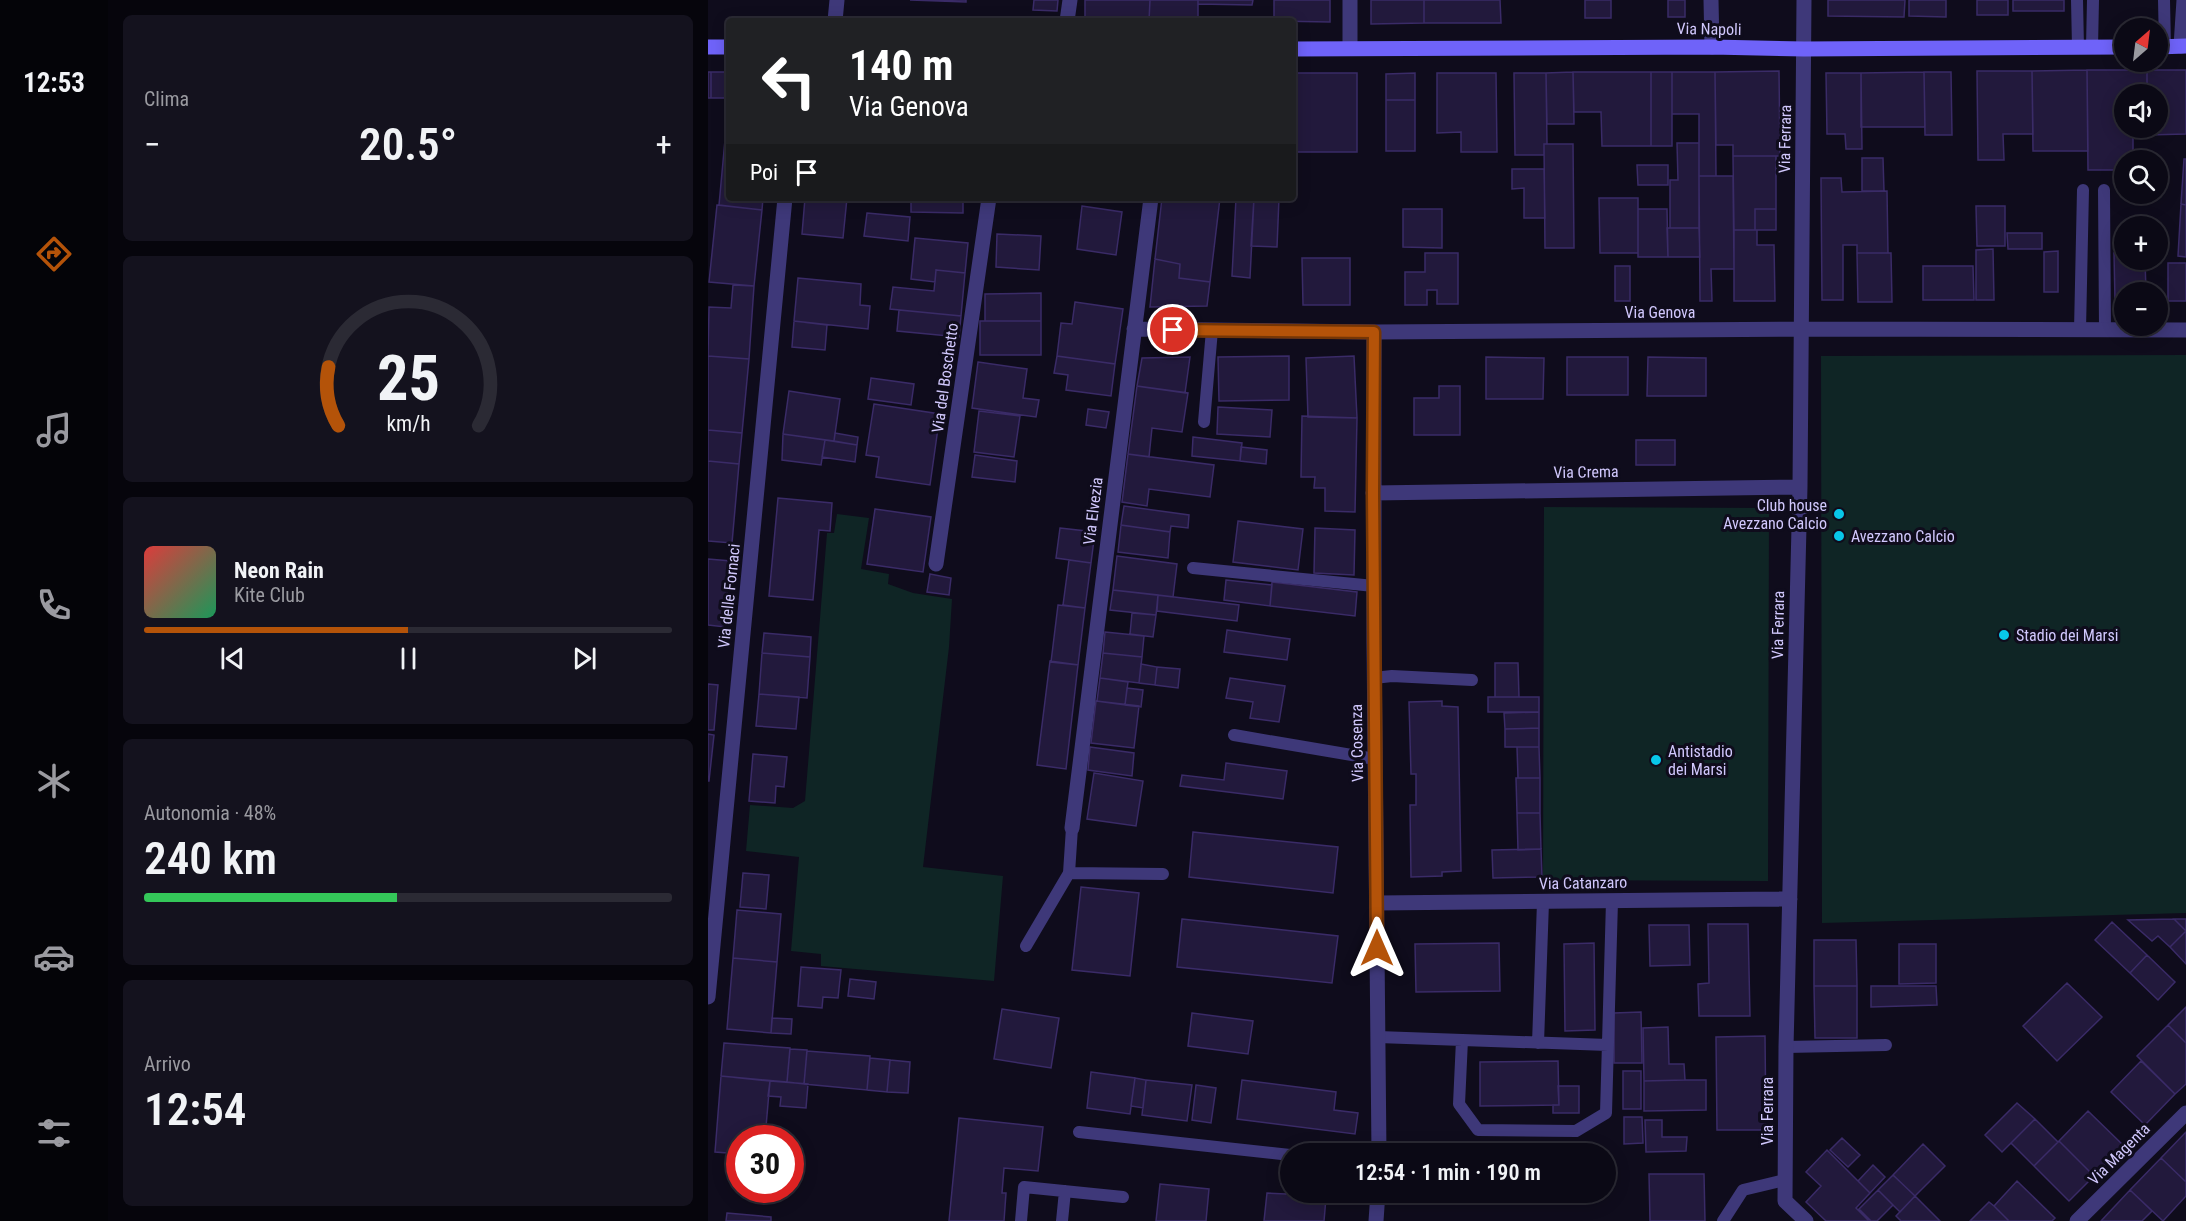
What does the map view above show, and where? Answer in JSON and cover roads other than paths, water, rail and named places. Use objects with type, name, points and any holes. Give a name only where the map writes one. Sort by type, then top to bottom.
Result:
[{"type":"main road","points":[[2168,47],[2184,46]]},
{"type":"main road","points":[[708,47],[726,47]]},
{"type":"main road","name":"Via Napoli","points":[[1296,49],[2114,47]]},
{"type":"street","points":[[835,18],[837,0]]},
{"type":"street","points":[[1067,18],[1070,0]]},
{"type":"street","points":[[1350,0],[1350,48]]},
{"type":"street","points":[[1712,0],[1712,47]]},
{"type":"street","name":"Via Ferrara","points":[[1804,0],[1800,487],[1786,1047],[1785,1201],[1806,1221]]},
{"type":"street","points":[[2184,0],[2184,46]]},
{"type":"street","name":"Via delle Fornaci","points":[[708,997],[712,914],[785,201]]},
{"type":"street","name":"Via del Boschetto","points":[[936,564],[989,201]]},
{"type":"street","name":"Via Elvezia","points":[[1072,828],[1151,201]]},
{"type":"street","name":"Via Genova","points":[[1134,329],[1374,332],[1800,329],[2186,330]]},
{"type":"street","name":"Via Cosenza","points":[[1374,332],[1374,678],[1379,1143]]},
{"type":"street","name":"Via Crema","points":[[1373,493],[1800,487]]},
{"type":"street","name":"Via Catanzaro","points":[[1377,903],[1790,899]]},
{"type":"street","name":"Via Magenta","points":[[2077,1221],[2186,1113]]},
{"type":"street","points":[[1376,1221],[1377,1203]]},
{"type":"lane","points":[[2077,0],[2085,47]]},
{"type":"lane","points":[[2085,47],[2093,0]]},
{"type":"lane","points":[[2163,18],[2164,0]]},
{"type":"lane","points":[[2080,330],[2083,189]]},
{"type":"lane","points":[[2104,190],[2105,330]]},
{"type":"lane","points":[[1204,422],[1212,330]]},
{"type":"lane","points":[[1193,568],[1374,586]]},
{"type":"lane","points":[[1374,678],[1392,676],[1472,680]]},
{"type":"lane","points":[[1234,735],[1375,759]]},
{"type":"lane","points":[[1026,946],[1069,873],[1072,828]]},
{"type":"lane","points":[[1069,873],[1163,874]]},
{"type":"lane","points":[[1462,1040],[1459,1104],[1478,1130],[1576,1131],[1606,1113],[1612,901]]},
{"type":"lane","points":[[1538,1043],[1543,902]]},
{"type":"lane","points":[[1378,1037],[1608,1046]]},
{"type":"lane","points":[[1786,1047],[1886,1045]]},
{"type":"lane","points":[[1078,1132],[1280,1154]]},
{"type":"lane","points":[[1723,1221],[1743,1190],[1785,1180]]},
{"type":"lane","points":[[1021,1221],[1024,1187],[1123,1197]]},
{"type":"lane","points":[[1062,1221],[1065,1191]]},
{"type":"place","name":"Club house Avezzano Calcio","points":[[1839,514]]},
{"type":"place","name":"Avezzano Calcio","points":[[1839,536]]},
{"type":"place","name":"Stadio dei Marsi","points":[[2004,635]]},
{"type":"place","name":"Antistadio dei Marsi","points":[[1656,760]]}]
